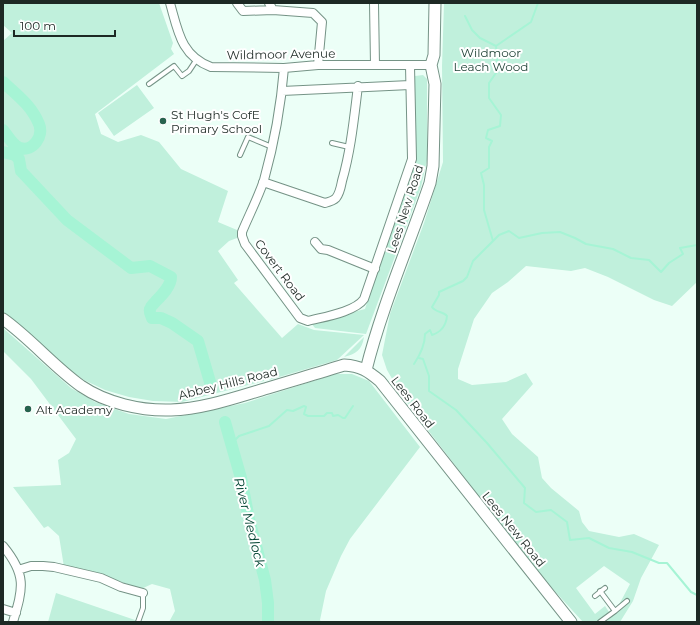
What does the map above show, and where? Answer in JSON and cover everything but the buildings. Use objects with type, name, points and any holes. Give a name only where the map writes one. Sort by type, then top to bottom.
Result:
[{"type":"main road","name":"Lees New Road","points":[[366,370],[371,349],[386,305],[430,183],[433,166],[434,84],[432,65],[434,55],[435,3]]},
{"type":"main road","name":"Abbey Hills Road","points":[[3,319],[19,330],[82,386],[100,396],[130,406],[171,410],[201,406],[230,399],[344,365],[366,370]]},
{"type":"main road","name":"Lees Road","points":[[366,370],[380,381],[436,453]]},
{"type":"main road","name":"Lees New Road","points":[[436,453],[571,622]]},
{"type":"street","name":"Wildmoor Avenue","points":[[170,3],[183,45],[200,63],[211,67],[284,68],[318,65],[432,65]]},
{"type":"street","points":[[237,3],[243,11],[271,7],[313,13],[322,22],[318,65]]},
{"type":"street","points":[[374,3],[375,65]]},
{"type":"street","name":"Covert Road","points":[[284,68],[282,90],[272,147],[263,182],[242,232],[242,236],[245,244],[300,318],[308,321],[350,309],[357,306],[364,299],[412,159],[410,66]]},
{"type":"street","points":[[282,90],[410,85]]},
{"type":"street","points":[[263,182],[325,203],[332,201],[339,193],[345,172],[352,138],[358,86]]},
{"type":"street","points":[[315,242],[321,249],[328,250],[375,269]]},
{"type":"street","points":[[3,546],[16,563],[21,581],[21,592],[13,622]]},
{"type":"street","points":[[18,570],[37,566],[54,567],[101,578],[121,587],[143,593]]},
{"type":"street","points":[[3,609],[16,613]]},
{"type":"lane","points":[[149,84],[174,66],[182,76],[197,60]]},
{"type":"lane","points":[[240,155],[248,136],[272,147]]},
{"type":"lane","points":[[332,144],[349,147]]},
{"type":"lane","points":[[595,596],[605,588]]},
{"type":"lane","points":[[600,591],[615,611]]},
{"type":"lane","points":[[138,622],[144,608],[143,593]]},
{"type":"lane","points":[[600,622],[626,601]]},
{"type":"green space","points":[[3,3],[159,3],[173,43],[171,49],[174,54],[95,114],[101,134],[118,142],[141,135],[159,142],[181,169],[228,191],[218,222],[237,230],[237,238],[229,241],[218,251],[238,280],[234,283],[282,338],[298,324],[314,330],[364,335],[337,360],[269,380],[269,378],[264,379],[264,381],[182,402],[153,401],[129,397],[105,390],[84,380],[62,364],[22,327],[3,312],[3,41],[12,33],[3,25]]},
{"type":"green space","name":"Wildmoor Leach Wood","points":[[444,3],[697,3],[697,282],[672,306],[654,300],[608,277],[585,268],[571,271],[526,266],[508,282],[492,293],[474,319],[458,369],[458,379],[472,385],[506,382],[526,373],[533,384],[502,419],[512,434],[538,457],[542,478],[551,488],[579,511],[582,522],[589,531],[619,537],[634,534],[659,545],[641,578],[633,601],[620,622],[606,622],[614,614],[630,584],[604,566],[576,588],[595,614],[605,606],[609,612],[597,622],[583,622],[539,574],[414,412],[401,394],[387,370],[382,355],[390,314],[424,223],[443,162],[442,66]]},
{"type":"green space","points":[[423,75],[427,79],[427,160],[421,187],[366,334],[315,328],[311,323],[365,309],[414,159],[415,76]]},
{"type":"green space","points":[[137,85],[154,108],[114,136],[98,113]]},
{"type":"green space","points":[[3,328],[71,388],[95,402],[129,414],[166,419],[245,403],[335,374],[352,374],[369,381],[420,447],[350,539],[326,591],[320,620],[321,622],[169,622],[175,611],[170,589],[152,584],[141,589],[102,575],[64,567],[59,536],[48,526],[44,528],[13,487],[61,485],[58,460],[69,453],[76,439],[31,379],[3,351]]},
{"type":"green space","points":[[364,337],[362,345],[358,351],[344,357]]},
{"type":"green space","points":[[56,593],[135,620],[140,622],[48,622]]},
{"type":"waterway","points":[[414,364],[422,350],[425,334],[430,330],[432,335],[435,334],[446,323],[447,316],[432,307],[439,295],[439,292],[463,281],[467,277],[473,261],[493,241],[484,210],[484,185],[481,173],[489,168],[489,147],[492,141],[486,138],[488,130],[500,126],[501,115],[489,98],[489,83],[498,70],[496,46],[531,22],[538,3]]},
{"type":"waterway","points":[[465,16],[472,30],[480,38],[496,46]]},
{"type":"waterway","name":"River Medlock","points":[[3,82],[19,96],[32,111],[39,124],[40,133],[36,142],[29,148],[25,149],[17,147],[3,130]]},
{"type":"waterway","name":"River Medlock","points":[[3,152],[15,155],[19,159],[21,171],[67,220],[131,268],[150,266],[171,277],[170,284],[166,290],[151,306],[150,310],[152,318],[161,318],[172,323],[198,341],[210,382]]},
{"type":"waterway","points":[[493,241],[499,235],[509,231],[519,238],[542,233],[560,232],[586,244],[613,249],[631,258],[649,260],[661,272],[669,263],[683,254],[680,248],[697,245]]},
{"type":"waterway","points":[[419,358],[423,359],[429,376],[429,391],[456,410],[487,443],[525,488],[524,503],[536,512],[551,510],[567,522],[570,540],[589,538],[609,548],[632,552],[659,563],[667,563],[691,592],[697,595]]},
{"type":"waterway","points":[[232,447],[236,443],[235,440],[239,436],[269,426],[287,410],[293,411],[304,406],[306,407],[304,414],[308,416],[324,416],[327,413],[332,413],[333,416],[338,415],[345,418],[353,406]]},
{"type":"waterway","name":"River Medlock","points":[[225,422],[241,478],[249,519],[265,580],[268,603],[268,622]]},
{"type":"place","name":"St Hugh's CofE Primary School","points":[[163,121]]},
{"type":"place","name":"Alt Academy","points":[[28,409]]}]
